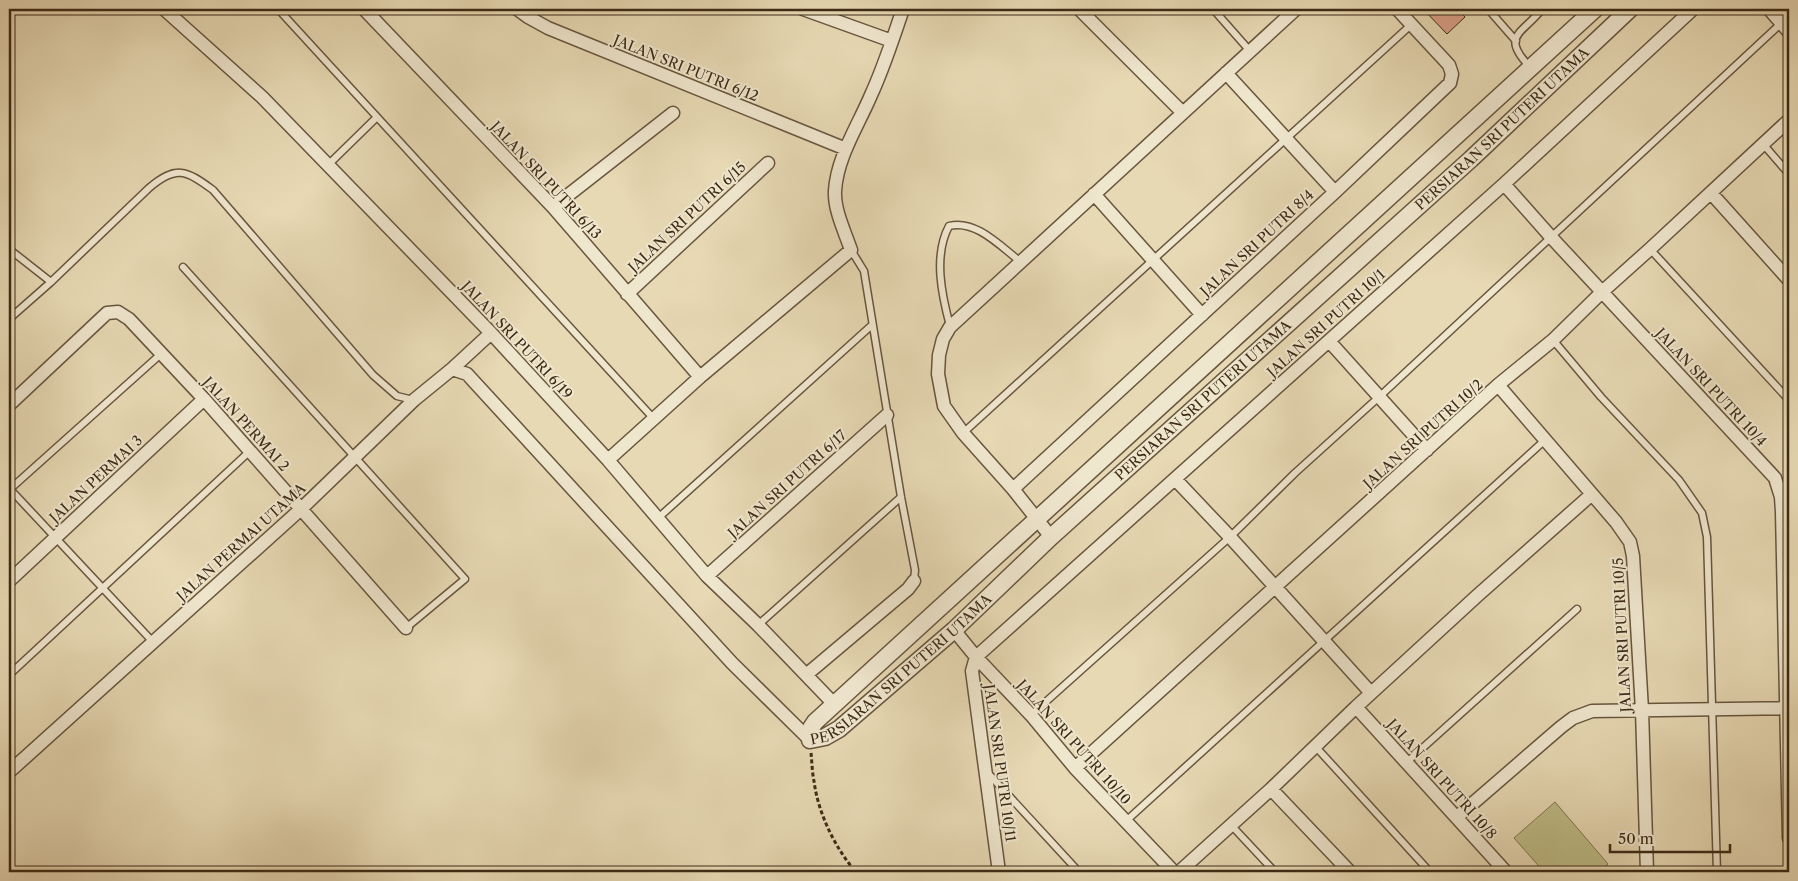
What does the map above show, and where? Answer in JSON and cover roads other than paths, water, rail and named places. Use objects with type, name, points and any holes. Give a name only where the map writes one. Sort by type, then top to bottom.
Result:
[{"type":"street","name":"JALAN SRI PUTRI 6/19","points":[[164,9],[262,97],[491,332],[608,460],[707,576],[758,625],[834,704]]},
{"type":"street","name":"JALAN SRI PUTRI 6/13","points":[[364,9],[553,207],[700,377]]},
{"type":"street","name":"JALAN SRI PUTRI 6/12","points":[[517,9],[548,28],[846,149]]},
{"type":"street","points":[[803,9],[892,41]]},
{"type":"street","points":[[608,460],[700,377],[851,250],[836,205],[835,192],[846,149],[878,80],[903,9]]},
{"type":"street","points":[[1079,9],[1182,113]]},
{"type":"street","points":[[1051,538],[944,406],[939,382],[939,355],[943,339],[950,327],[1296,9]]},
{"type":"street","name":"JALAN SRI PUTRI 8/4","points":[[1013,489],[1335,192],[1450,83],[1452,74],[1449,65],[1397,9]]},
{"type":"street","name":"PERSIARAN SRI PUTERI UTAMA","points":[[1596,9],[834,704],[811,728],[810,740],[818,740],[839,729],[954,630],[1051,538],[1471,159],[1629,9]]},
{"type":"street","name":"JALAN SRI PUTRI 10/1","points":[[976,657],[1504,184],[1693,9]]},
{"type":"street","points":[[1769,9],[1787,24]]},
{"type":"street","points":[[1226,73],[1335,192]]},
{"type":"street","points":[[553,207],[673,113]]},
{"type":"street","name":"JALAN SRI PUTRI 10/2","points":[[1075,768],[1498,385],[1553,340],[1602,292],[1712,193],[1789,120]]},
{"type":"street","name":"JALAN SRI PUTRI 6/15","points":[[627,294],[768,163]]},
{"type":"street","name":"JALAN SRI PUTRI 10/4","points":[[1504,184],[1775,478],[1781,497],[1782,512],[1789,838]]},
{"type":"street","points":[[1712,193],[1789,280]]},
{"type":"street","points":[[1094,194],[1202,315]]},
{"type":"street","name":"JALAN PERMAI 2","points":[[9,405],[107,313],[118,312],[129,318],[204,398],[406,628]]},
{"type":"street","name":"JALAN PERMAI UTAMA","points":[[9,772],[301,509],[414,400],[452,369],[491,332]]},
{"type":"street","points":[[1329,341],[1427,450]]},
{"type":"street","points":[[452,369],[467,374],[732,663],[810,740]]},
{"type":"street","name":"JALAN SRI PUTRI 10/5","points":[[1498,385],[1616,522],[1630,542],[1633,556],[1642,710],[1646,872]]},
{"type":"street","name":"JALAN PERMAI 3","points":[[9,581],[204,398]]},
{"type":"street","name":"JALAN SRI PUTRI 6/17","points":[[707,576],[887,415]]},
{"type":"street","points":[[1174,479],[1371,693]]},
{"type":"street","points":[[1179,872],[1271,789],[1356,706],[1592,494]]},
{"type":"street","points":[[806,675],[908,589],[914,580]]},
{"type":"street","name":"JALAN SRI PUTRI 10/10","points":[[954,630],[976,657],[1031,715],[1075,768],[1174,872]]},
{"type":"street","name":"JALAN SRI PUTRI 10/11","points":[[976,657],[972,671],[999,872]]},
{"type":"street","name":"JALAN SRI PUTRI 10/8","points":[[1356,706],[1506,872]]},
{"type":"street","points":[[1457,818],[1573,718],[1592,711],[1787,708]]},
{"type":"street","points":[[1271,789],[1350,872]]},
{"type":"lane","points":[[278,9],[654,419]]},
{"type":"lane","points":[[1213,9],[1250,51]]},
{"type":"lane","points":[[1488,9],[1516,42]]},
{"type":"lane","points":[[1531,68],[1518,55],[1516,42],[1519,31],[1542,9]]},
{"type":"lane","points":[[964,433],[1412,24]]},
{"type":"lane","points":[[1031,715],[1230,538],[1295,472],[1787,24]]},
{"type":"lane","points":[[328,165],[377,117]]},
{"type":"lane","points":[[1763,144],[1789,174]]},
{"type":"lane","points":[[9,319],[51,282],[148,188],[163,176],[179,172],[196,177],[213,190],[373,374],[397,396],[414,400]]},
{"type":"lane","points":[[950,327],[943,298],[941,270],[942,243],[949,226],[957,224],[976,228],[1021,262]]},
{"type":"lane","points":[[9,249],[51,282]]},
{"type":"lane","points":[[1650,249],[1789,400]]},
{"type":"lane","points":[[851,250],[864,271],[887,415],[915,570],[914,580]]},
{"type":"lane","points":[[183,267],[465,579],[406,628]]},
{"type":"lane","points":[[657,519],[872,325]]},
{"type":"lane","points":[[1553,340],[1601,397],[1679,480],[1702,513],[1707,537],[1717,872]]},
{"type":"lane","points":[[153,642],[9,489],[162,353]]},
{"type":"lane","points":[[1126,821],[1544,440]]},
{"type":"lane","points":[[9,675],[250,451]]},
{"type":"lane","points":[[758,625],[901,497]]},
{"type":"lane","points":[[1407,762],[1577,609]]},
{"type":"lane","points":[[1315,746],[1430,872]]},
{"type":"lane","points":[[986,771],[1079,872]]},
{"type":"lane","points":[[1231,825],[1275,872]]}]
